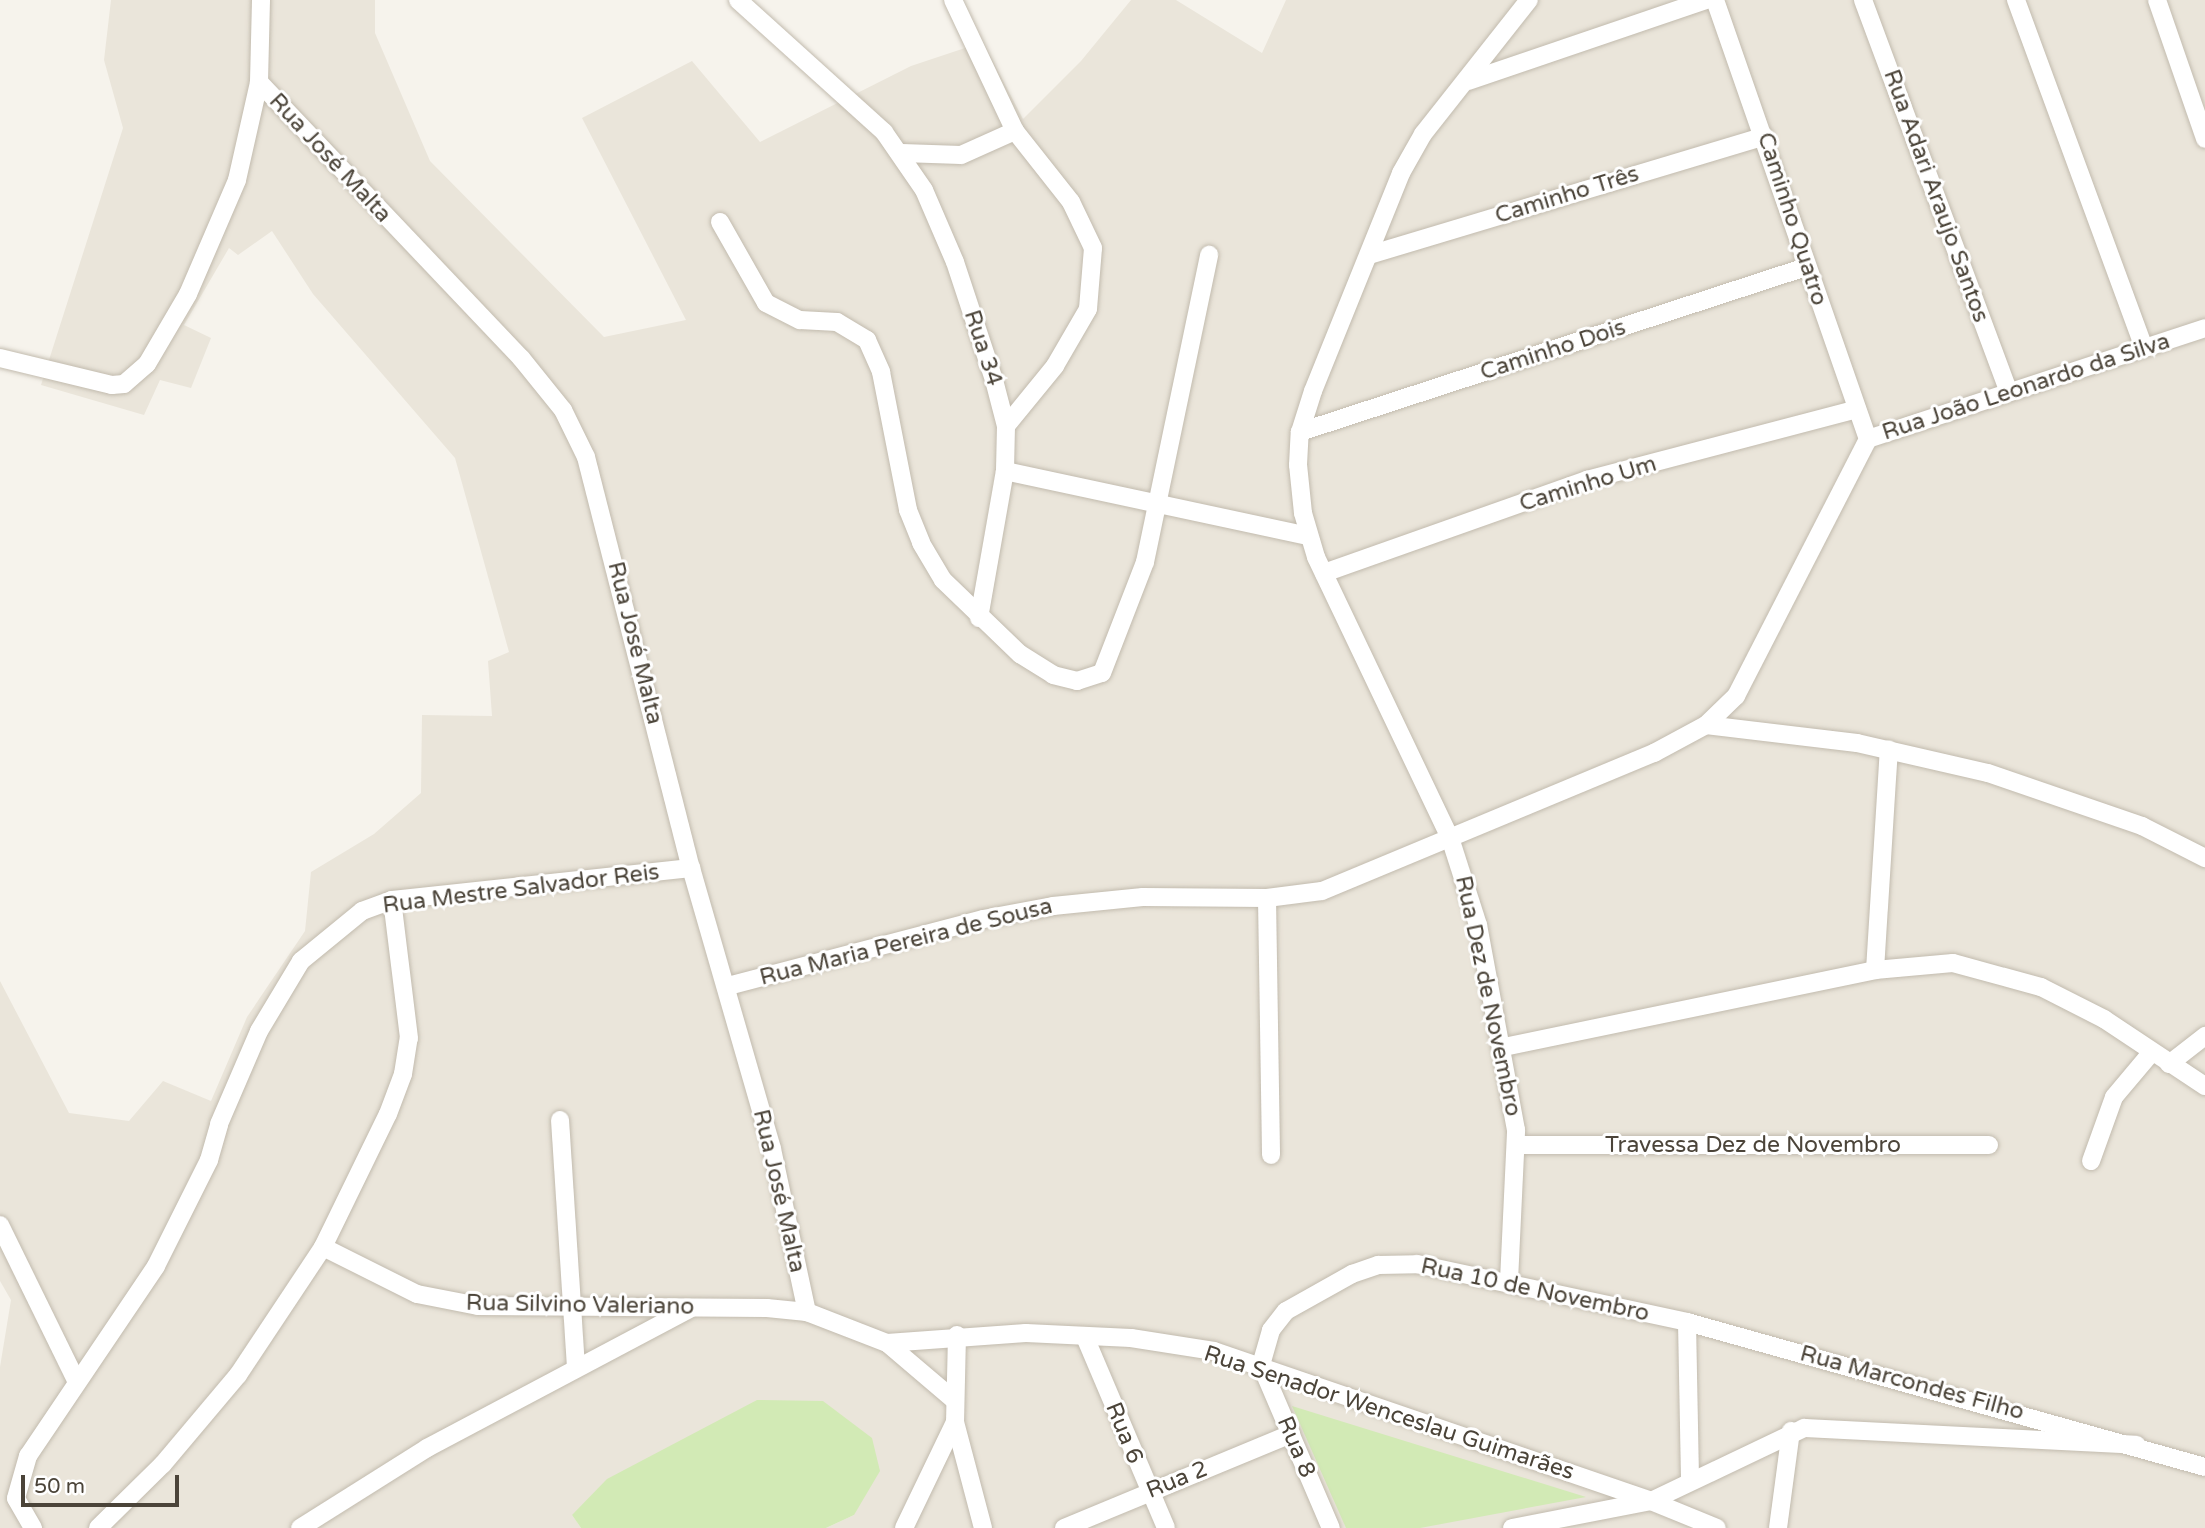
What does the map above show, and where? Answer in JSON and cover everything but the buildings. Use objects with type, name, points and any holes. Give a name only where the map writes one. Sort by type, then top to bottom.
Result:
[{"type":"street","points":[[0,358],[112,385],[124,384],[148,364],[188,294],[237,180],[259,82],[261,0]]},
{"type":"street","name":"Rua 34","points":[[738,0],[864,112],[902,153],[955,262],[1006,426],[1005,471],[979,618]]},
{"type":"street","points":[[953,0],[1016,131],[1071,202],[1093,248],[1094,266],[1088,309],[1077,331],[1006,426]]},
{"type":"street","name":"Rua Dez de Novembro","points":[[1509,1281],[1516,1145],[1504,1047],[1478,925],[1450,838],[1308,536],[1299,488],[1300,432],[1312,391],[1412,153],[1528,0]]},
{"type":"street","points":[[1468,81],[1706,0]]},
{"type":"street","name":"Caminho Quatro","points":[[1715,0],[1765,136],[1806,267],[1868,439]]},
{"type":"street","name":"Rua Adari Araujo Santos","points":[[1863,0],[2009,393]]},
{"type":"street","points":[[2016,0],[2144,348]]},
{"type":"street","points":[[2157,0],[2205,139]]},
{"type":"street","name":"Rua José Malta","points":[[259,82],[521,358],[563,410],[586,457],[606,526],[691,868],[728,986],[772,1149],[807,1312]]},
{"type":"street","points":[[902,153],[961,155],[1016,131]]},
{"type":"street","name":"Caminho Três","points":[[1369,255],[1765,136]]},
{"type":"street","points":[[720,222],[766,303],[800,320],[837,322],[853,329],[876,355],[895,458],[920,543],[943,580],[979,618],[1039,668],[1068,681],[1095,679],[1102,673],[1129,606],[1159,503],[1209,255]]},
{"type":"street","name":"Caminho Dois","points":[[1300,432],[1806,267]]},
{"type":"street","name":"Rua João Leonardo da Silva","points":[[1450,838],[1654,752],[1706,725],[1736,696],[1868,439],[2205,328]]},
{"type":"street","name":"Caminho Um","points":[[1324,573],[1587,480],[1857,409]]},
{"type":"street","points":[[1005,471],[1308,536]]},
{"type":"street","points":[[1706,725],[1889,749],[1988,773],[2089,806],[2176,841],[2205,859]]},
{"type":"street","points":[[1875,970],[1889,749]]},
{"type":"street","name":"Rua Maria Pereira de Sousa","points":[[728,986],[983,919],[1054,906],[1143,897],[1267,898],[1344,885],[1450,838]]},
{"type":"street","name":"Rua Mestre Salvador Reis","points":[[33,1528],[16,1498],[17,1486],[43,1429],[156,1266],[209,1160],[219,1124],[259,1031],[301,961],[362,911],[392,900],[691,868]]},
{"type":"street","points":[[1267,898],[1271,1155]]},
{"type":"street","points":[[98,1528],[163,1464],[238,1374],[323,1247],[388,1114],[407,1056],[408,1017],[392,900]]},
{"type":"street","points":[[1504,1047],[1875,970],[1953,963],[2002,973],[2041,986],[2104,1019],[2169,1065],[2205,1086]]},
{"type":"street","points":[[2169,1065],[2205,1036]]},
{"type":"street","points":[[2091,1161],[2114,1097],[2151,1053]]},
{"type":"street","points":[[561,1120],[570,1306],[576,1367]]},
{"type":"street","name":"Travessa Dez de Novembro","points":[[1516,1145],[1989,1144]]},
{"type":"street","points":[[0,1225],[76,1380]]},
{"type":"street","name":"Rua Silvino Valeriano","points":[[323,1247],[433,1299],[478,1306],[807,1312],[887,1343]]},
{"type":"street","name":"Rua 10 de Novembro","points":[[1261,1365],[1271,1329],[1280,1316],[1352,1274],[1378,1265],[1417,1264],[1509,1281],[1687,1322]]},
{"type":"street","points":[[300,1528],[427,1448],[692,1308]]},
{"type":"street","points":[[1687,1322],[1690,1481]]},
{"type":"street","name":"Rua Marcondes Filho","points":[[1687,1322],[2137,1445],[2205,1467]]},
{"type":"street","points":[[957,1335],[953,1399],[955,1422],[983,1528]]},
{"type":"street","name":"Rua Senador Wenceslau Guimarães","points":[[887,1343],[957,1335],[1084,1337],[1175,1345],[1261,1365],[1651,1501],[1717,1528]]},
{"type":"street","name":"Rua 6","points":[[1084,1337],[1166,1528]]},
{"type":"street","points":[[887,1343],[953,1399]]},
{"type":"street","name":"Rua 8","points":[[1261,1365],[1331,1528]]},
{"type":"street","points":[[904,1528],[955,1422]]},
{"type":"street","name":"Rua Marcondes Filho","points":[[1791,1431],[1815,1428],[2137,1445]]},
{"type":"street","points":[[1512,1528],[1651,1501],[1791,1431]]},
{"type":"street","points":[[1778,1528],[1791,1431]]},
{"type":"street","name":"Rua 2","points":[[1064,1528],[1291,1434]]},
{"type":"shaded area","points":[[111,0],[375,0],[375,33],[430,161],[604,337],[686,320],[582,118],[692,61],[760,142],[911,66],[983,42],[1023,119],[1081,61],[1131,0],[1176,0],[1262,53],[1286,0],[2205,0],[2205,1528],[826,1528],[854,1515],[572,1515],[581,1528],[0,1528],[0,1367],[11,1300],[0,1281],[0,981],[69,1113],[129,1121],[163,1081],[211,1101],[247,1017],[305,931],[311,872],[374,834],[421,793],[422,715],[492,716],[488,661],[509,652],[455,458],[313,294],[272,231],[238,255],[229,248],[184,325],[211,338],[191,388],[160,380],[144,415],[41,385],[123,128],[104,60]]},
{"type":"green space","points":[[757,1400],[823,1401],[872,1438],[880,1471],[854,1515],[826,1528],[581,1528],[572,1515],[607,1479]]},
{"type":"green space","points":[[1292,1406],[1586,1497],[1420,1528],[1346,1528]]}]
